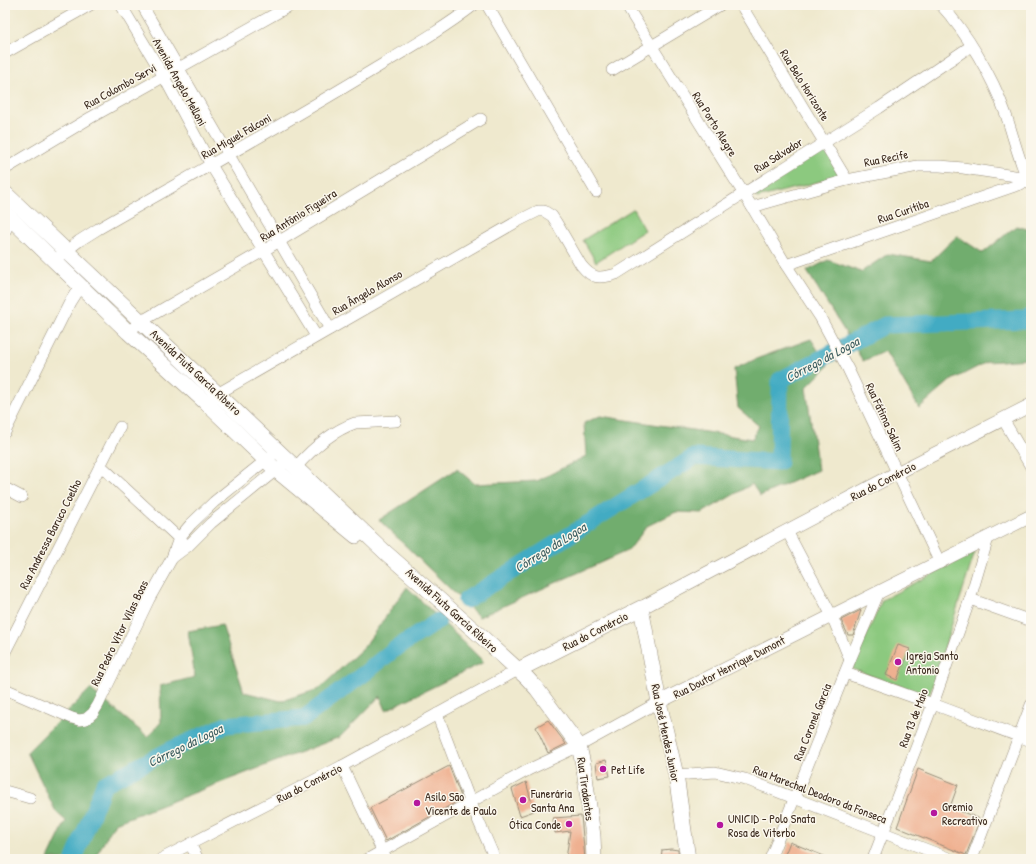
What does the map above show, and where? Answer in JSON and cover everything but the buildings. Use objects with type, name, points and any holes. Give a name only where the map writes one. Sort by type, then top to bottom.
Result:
[{"type":"main road","name":"Avenida Fiuta Garcia Ribeiro","points":[[5,193],[60,256],[80,286],[271,465],[306,487],[360,538],[385,552],[454,611],[518,670]]},
{"type":"main road","name":"Avenida Fiuta Garcia Ribeiro","points":[[7,221],[60,256],[142,321],[287,459],[306,487]]},
{"type":"main road","name":"Rua do Comércio","points":[[518,670],[640,608]]},
{"type":"main road","name":"Rua José Mendes Junior","points":[[640,608],[659,702],[676,775],[688,859]]},
{"type":"main road","name":"Rua Tiradentes","points":[[518,670],[537,689],[579,746],[585,776],[593,836],[594,859]]},
{"type":"street","points":[[5,53],[90,5]]},
{"type":"street","name":"Avenida Angelo Melloni","points":[[121,5],[164,77],[211,165],[316,336]]},
{"type":"street","name":"Avenida Angelo Melloni","points":[[142,5],[330,328]]},
{"type":"street","name":"Rua Colombo Servi","points":[[5,169],[90,118],[180,69],[291,5]]},
{"type":"street","name":"Rua Miguel Falconi","points":[[60,256],[98,230],[229,156],[431,35],[474,5]]},
{"type":"street","points":[[487,5],[596,192]]},
{"type":"street","name":"Rua Porto Alegre","points":[[626,5],[752,207],[786,265],[820,317]]},
{"type":"street","points":[[612,70],[720,5]]},
{"type":"street","name":"Rua Belo Horizonte","points":[[741,5],[847,180]]},
{"type":"street","points":[[941,5],[959,27],[971,46],[1000,99],[1029,182]]},
{"type":"street","name":"Rua Salvador","points":[[544,211],[552,216],[581,265],[587,272],[596,277],[616,274],[742,193],[879,108],[971,46]]},
{"type":"street","name":"Rua Antônio Figueira","points":[[128,332],[142,321],[263,251],[481,119]]},
{"type":"street","name":"Rua Recife","points":[[752,207],[847,180],[918,166],[963,168],[1029,182]]},
{"type":"street","name":"Rua Curitiba","points":[[786,265],[1029,182]]},
{"type":"street","name":"Rua Ângelo Alonso","points":[[204,401],[518,221],[538,211],[544,211]]},
{"type":"street","points":[[5,432],[70,302],[80,286]]},
{"type":"street","name":"Rua Fátima Salim","points":[[820,317],[848,369],[940,563]]},
{"type":"street","name":"Rua do Comércio","points":[[640,608],[897,473],[1031,405]]},
{"type":"street","points":[[1003,419],[1031,467]]},
{"type":"street","points":[[271,465],[320,444],[348,425],[355,423],[396,421]]},
{"type":"street","name":"Rua Andressa Baruco Coelho","points":[[5,652],[120,427]]},
{"type":"street","points":[[100,465],[188,546]]},
{"type":"street","name":"Rua Pedro Vitor Vilas Boas","points":[[5,689],[72,718],[80,720],[93,713],[149,599],[172,558],[179,538],[214,502],[271,465]]},
{"type":"street","name":"Rua Pedro Vitor Vilas Boas","points":[[172,558],[188,546],[271,465]]},
{"type":"street","points":[[5,488],[22,497]]},
{"type":"street","name":"Rua Doutor Henrique Dumont","points":[[368,859],[384,855],[470,801],[530,768],[579,746],[659,702],[940,563],[1031,516]]},
{"type":"street","points":[[786,531],[832,616],[850,660]]},
{"type":"street","name":"Rua 13 de Maio","points":[[873,859],[933,704],[970,599],[988,538]]},
{"type":"street","name":"Rua Coronel Garcia","points":[[770,859],[878,594]]},
{"type":"street","points":[[970,599],[1031,621]]},
{"type":"street","name":"Rua do Comércio","points":[[161,859],[342,766],[518,670]]},
{"type":"street","points":[[845,673],[1031,741]]},
{"type":"street","points":[[972,859],[1031,705]]},
{"type":"street","points":[[437,714],[470,801],[495,859]]},
{"type":"street","points":[[342,766],[384,855]]},
{"type":"street","name":"Rua Marechal Deodoro da Fonseca","points":[[676,775],[715,772],[745,779],[951,859]]},
{"type":"street","points":[[5,791],[30,798]]},
{"type":"street","points":[[190,844],[198,859]]},
{"type":"green space","points":[[826,147],[840,176],[757,198],[753,191]]},
{"type":"green space","points":[[633,209],[645,230],[596,262],[583,240]]},
{"type":"green space","points":[[1016,226],[1031,230],[1031,356],[1029,359],[987,362],[950,381],[919,408],[885,351],[863,361],[807,271],[828,260],[861,272],[888,254],[931,261],[957,236],[983,253]]},
{"type":"green space","points":[[811,339],[828,366],[806,388],[818,470],[760,496],[752,484],[702,513],[676,512],[647,526],[629,550],[479,617],[379,520],[457,469],[475,484],[537,481],[586,456],[584,423],[600,416],[752,439],[759,426],[738,408],[734,369],[756,359]]},
{"type":"green space","points":[[975,552],[929,696],[852,669],[882,600]]},
{"type":"green space","points":[[407,587],[484,662],[386,710],[380,696],[340,737],[115,823],[94,859],[48,859],[66,821],[56,812],[27,752],[90,689],[148,737],[161,722],[160,686],[195,677],[188,631],[222,625],[244,692],[281,701],[319,689],[364,647]]},
{"type":"waterway","name":"Córrego da Logoa","points":[[466,600],[694,457],[779,462],[780,380],[885,325],[1027,320],[1031,316]]},
{"type":"waterway","name":"Córrego da Logoa","points":[[74,859],[104,784],[170,750],[226,725],[304,718],[392,651],[438,621]]},
{"type":"place","name":"Igreja Santo Antonio","points":[[898,662]]},
{"type":"place","name":"Pet Life","points":[[603,769]]},
{"type":"place","name":"Funerária Santa Ana","points":[[523,800]]},
{"type":"place","name":"Asilo São Vicente de Paulo","points":[[417,803]]},
{"type":"place","name":"Gremio Recreativo","points":[[934,813]]},
{"type":"place","name":"Ótica Conde","points":[[569,824]]},
{"type":"place","name":"UNICID - Polo Snata Rosa de Viterbo","points":[[720,825]]}]
